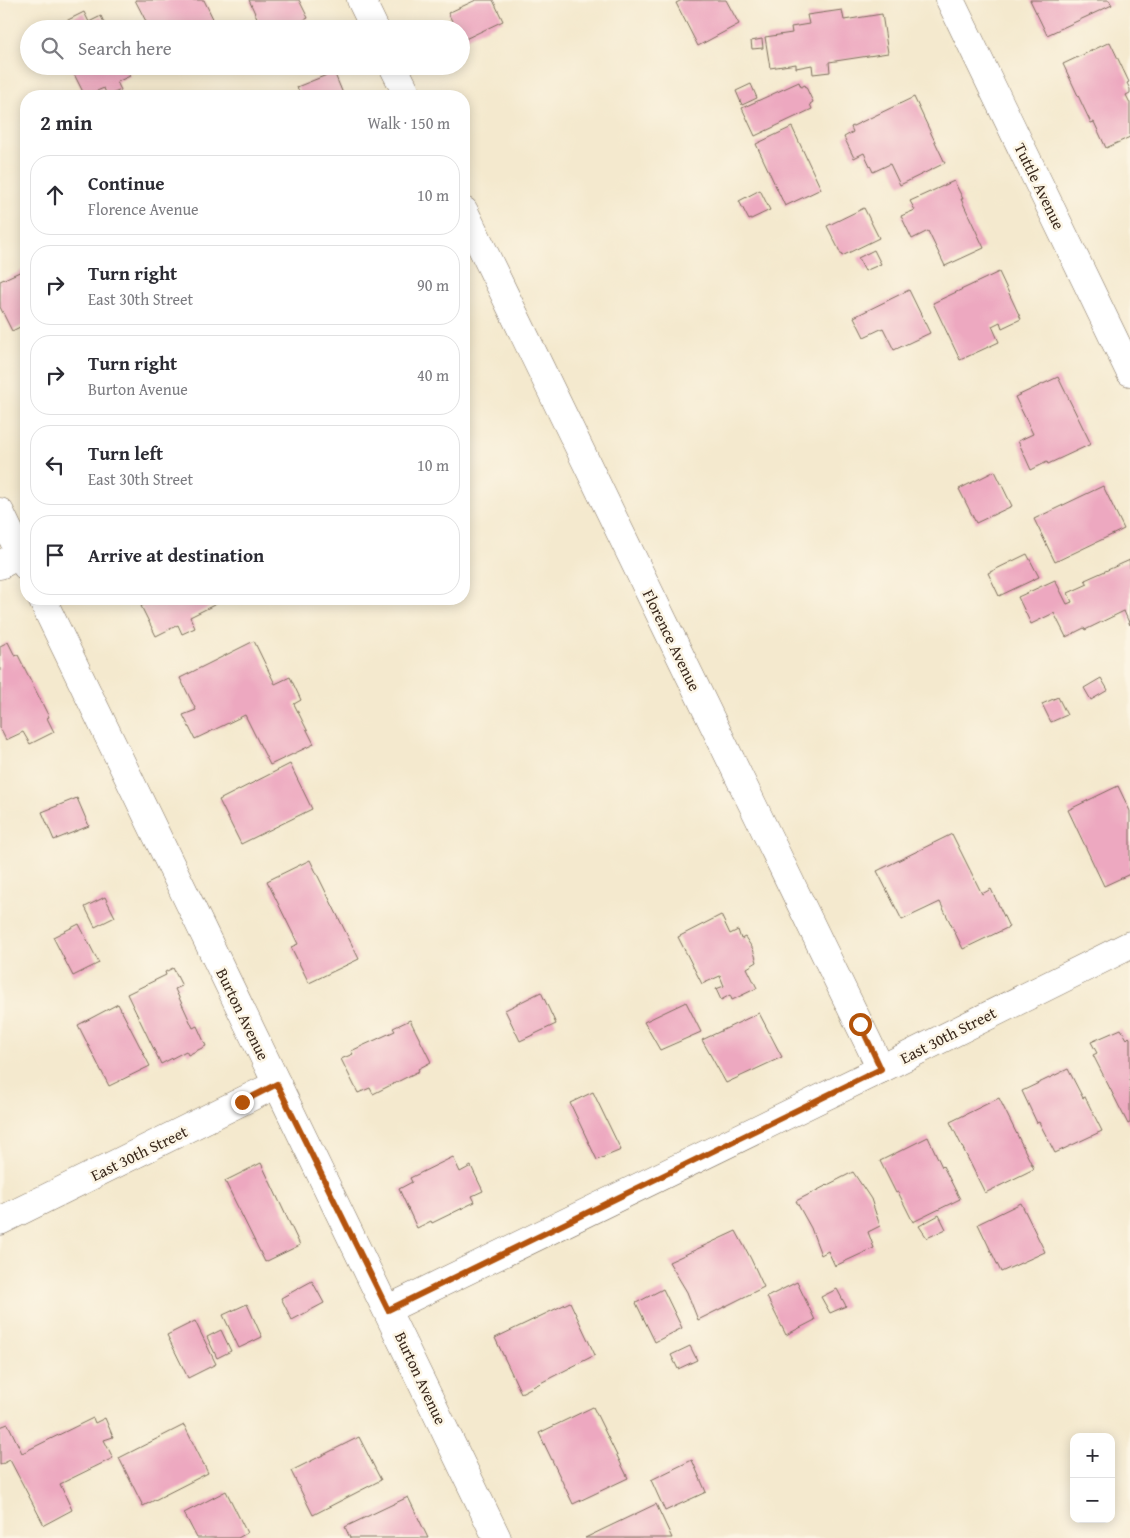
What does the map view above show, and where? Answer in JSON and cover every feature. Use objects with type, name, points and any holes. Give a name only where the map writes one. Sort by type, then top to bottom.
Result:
[{"type":"street","points":[[361,0],[371,20]]},
{"type":"street","name":"Tuttle Avenue","points":[[950,0],[1130,372]]},
{"type":"street","points":[[398,75],[405,90]]},
{"type":"street","name":"Florence Avenue","points":[[470,223],[881,1069]]},
{"type":"street","points":[[0,512],[16,562]]},
{"type":"street","name":"Burton Avenue","points":[[45,605],[497,1538]]},
{"type":"street","name":"East 30th Street","points":[[388,1310],[1130,945]]},
{"type":"street","name":"East 30th Street","points":[[0,1221],[277,1084]]},
{"type":"building","points":[[135,0],[204,0],[214,20],[145,20]]},
{"type":"building","points":[[249,0],[299,0],[308,18],[304,20],[258,20]]},
{"type":"building","points":[[476,0],[493,0],[503,21],[470,37],[470,20],[452,20],[448,13]]},
{"type":"building","points":[[682,0],[726,0],[739,24],[698,46],[676,3]]},
{"type":"building","points":[[1030,0],[1109,0],[1112,5],[1047,35]]},
{"type":"building","points":[[842,10],[844,20],[882,14],[888,53],[829,62],[830,72],[813,74],[812,65],[796,68],[796,64],[770,68],[765,37],[792,33],[791,27],[809,24],[807,15]]},
{"type":"building","points":[[84,12],[88,20],[68,20]]},
{"type":"building","points":[[101,16],[103,20],[93,20]]},
{"type":"building","points":[[762,39],[763,48],[752,49],[751,41]]},
{"type":"building","points":[[1110,42],[1129,82],[1127,83],[1130,93],[1126,95],[1130,103],[1130,137],[1106,148],[1094,122],[1091,123],[1063,64]]},
{"type":"building","points":[[74,75],[130,76],[117,82],[121,90],[105,90],[104,88],[99,90],[82,90]]},
{"type":"building","points":[[327,75],[335,75],[342,90],[298,90],[297,87]]},
{"type":"building","points":[[799,82],[801,87],[805,85],[813,102],[810,104],[812,109],[755,136],[742,108]]},
{"type":"building","points":[[751,84],[757,98],[742,105],[736,91]]},
{"type":"building","points":[[914,97],[945,163],[900,185],[890,164],[873,172],[864,153],[854,158],[844,137],[853,132],[851,127]]},
{"type":"building","points":[[792,127],[821,189],[785,206],[756,144]]},
{"type":"building","points":[[954,181],[984,248],[945,266],[928,231],[912,239],[901,216],[915,210],[910,201]]},
{"type":"building","points":[[760,190],[770,210],[749,220],[739,201]]},
{"type":"building","points":[[864,208],[879,238],[842,256],[827,226]]},
{"type":"building","points":[[874,250],[881,264],[865,271],[858,258]]},
{"type":"building","points":[[20,272],[20,327],[12,331],[0,307],[0,281]]},
{"type":"building","points":[[999,272],[1021,319],[1002,328],[1000,322],[992,326],[999,342],[960,360],[933,303]]},
{"type":"building","points":[[909,290],[930,333],[894,350],[883,328],[864,337],[854,317]]},
{"type":"building","points":[[1058,377],[1091,444],[1031,470],[1018,441],[1033,434],[1015,397]]},
{"type":"building","points":[[995,471],[1012,506],[976,523],[959,489]]},
{"type":"building","points":[[1103,486],[1124,529],[1055,562],[1034,519]]},
{"type":"building","points":[[1027,554],[1039,577],[999,596],[988,573]]},
{"type":"building","points":[[1130,560],[1130,625],[1124,611],[1066,637],[1054,613],[1031,624],[1018,597],[1055,580],[1067,604],[1072,602],[1068,593],[1088,584],[1085,580]]},
{"type":"building","points":[[214,605],[190,617],[195,628],[182,634],[178,625],[156,636],[141,606]]},
{"type":"building","points":[[254,641],[275,684],[290,677],[301,700],[294,704],[314,744],[270,765],[245,715],[195,739],[183,715],[196,710],[180,678]]},
{"type":"building","points":[[8,642],[15,656],[18,655],[49,717],[47,718],[54,732],[30,744],[23,732],[6,740],[0,728],[0,646]]},
{"type":"building","points":[[1101,678],[1108,690],[1091,700],[1084,688]]},
{"type":"building","points":[[1058,697],[1067,715],[1051,722],[1042,704]]},
{"type":"building","points":[[290,764],[312,809],[241,844],[219,800]]},
{"type":"building","points":[[1118,786],[1130,811],[1130,874],[1104,886],[1068,810]]},
{"type":"building","points":[[77,798],[89,826],[54,840],[42,812]]},
{"type":"building","points":[[952,834],[982,894],[991,889],[1009,927],[963,949],[940,902],[902,920],[877,871]]},
{"type":"building","points":[[310,860],[359,959],[309,983],[291,947],[298,944],[267,881]]},
{"type":"building","points":[[105,897],[115,917],[95,927],[85,907]]},
{"type":"building","points":[[721,915],[730,934],[738,930],[741,939],[745,937],[753,949],[757,962],[747,968],[757,988],[732,1000],[730,995],[721,1000],[716,989],[724,986],[720,976],[702,984],[678,937]]},
{"type":"building","points":[[79,924],[99,963],[73,976],[53,937]]},
{"type":"building","points":[[173,968],[182,986],[175,989],[193,1028],[197,1026],[206,1046],[188,1055],[186,1051],[161,1064],[127,994],[166,975],[165,972]]},
{"type":"building","points":[[541,992],[556,1024],[520,1041],[505,1010]]},
{"type":"building","points":[[686,1002],[701,1032],[660,1050],[644,1022]]},
{"type":"building","points":[[118,1004],[150,1066],[109,1086],[78,1025]]},
{"type":"building","points":[[759,1013],[782,1057],[726,1083],[702,1040]]},
{"type":"building","points":[[410,1020],[431,1062],[418,1069],[419,1071],[373,1094],[370,1088],[358,1093],[341,1059],[353,1054],[351,1051],[395,1031],[393,1028]]},
{"type":"building","points":[[1121,1029],[1127,1039],[1130,1038],[1130,1123],[1128,1124],[1093,1055],[1097,1053],[1091,1042]]},
{"type":"building","points":[[1068,1069],[1102,1131],[1055,1153],[1039,1122],[1037,1123],[1022,1091]]},
{"type":"building","points":[[593,1092],[621,1150],[597,1160],[570,1103]]},
{"type":"building","points":[[999,1098],[1034,1169],[985,1193],[950,1122]]},
{"type":"building","points":[[928,1137],[960,1199],[913,1222],[880,1161]]},
{"type":"building","points":[[453,1157],[460,1172],[471,1166],[483,1191],[472,1196],[475,1202],[432,1223],[431,1221],[417,1228],[399,1189],[412,1182],[410,1178]]},
{"type":"building","points":[[261,1163],[300,1245],[265,1262],[225,1181]]},
{"type":"building","points":[[853,1172],[871,1199],[880,1226],[868,1232],[874,1248],[835,1266],[828,1251],[821,1255],[811,1228],[796,1201]]},
{"type":"building","points":[[1021,1203],[1045,1252],[1001,1272],[978,1224]]},
{"type":"building","points":[[939,1215],[946,1229],[927,1238],[919,1226]]},
{"type":"building","points":[[736,1231],[764,1287],[698,1320],[687,1292],[669,1262]]},
{"type":"building","points":[[312,1281],[324,1303],[292,1320],[281,1298]]},
{"type":"building","points":[[797,1282],[815,1320],[786,1335],[767,1297]]},
{"type":"building","points":[[663,1289],[682,1328],[655,1342],[636,1303]]},
{"type":"building","points":[[837,1289],[846,1306],[830,1313],[821,1297]]},
{"type":"building","points":[[570,1302],[595,1355],[521,1393],[495,1338]]},
{"type":"building","points":[[247,1304],[262,1337],[239,1348],[223,1315]]},
{"type":"building","points":[[195,1321],[216,1364],[188,1378],[167,1335]]},
{"type":"building","points":[[221,1330],[231,1351],[217,1358],[207,1337]]},
{"type":"building","points":[[690,1346],[697,1360],[678,1369],[671,1355]]},
{"type":"building","points":[[593,1407],[628,1478],[573,1504],[539,1433]]},
{"type":"building","points":[[93,1418],[95,1423],[105,1418],[113,1437],[104,1440],[113,1458],[60,1484],[72,1510],[44,1525],[10,1460],[0,1465],[0,1427],[8,1424],[22,1453]]},
{"type":"building","points":[[184,1425],[208,1473],[143,1506],[119,1458]]},
{"type":"building","points":[[359,1437],[381,1480],[313,1515],[291,1471]]},
{"type":"building","points":[[692,1460],[706,1492],[665,1511],[651,1480]]},
{"type":"building","points":[[226,1491],[247,1533],[238,1538],[197,1538],[184,1513]]},
{"type":"building","points":[[408,1497],[428,1538],[350,1538],[345,1527]]},
{"type":"building","points":[[656,1504],[672,1538],[585,1538]]},
{"type":"route","points":[[242,1102],[277,1084],[388,1310],[881,1069],[860,1024]]}]
